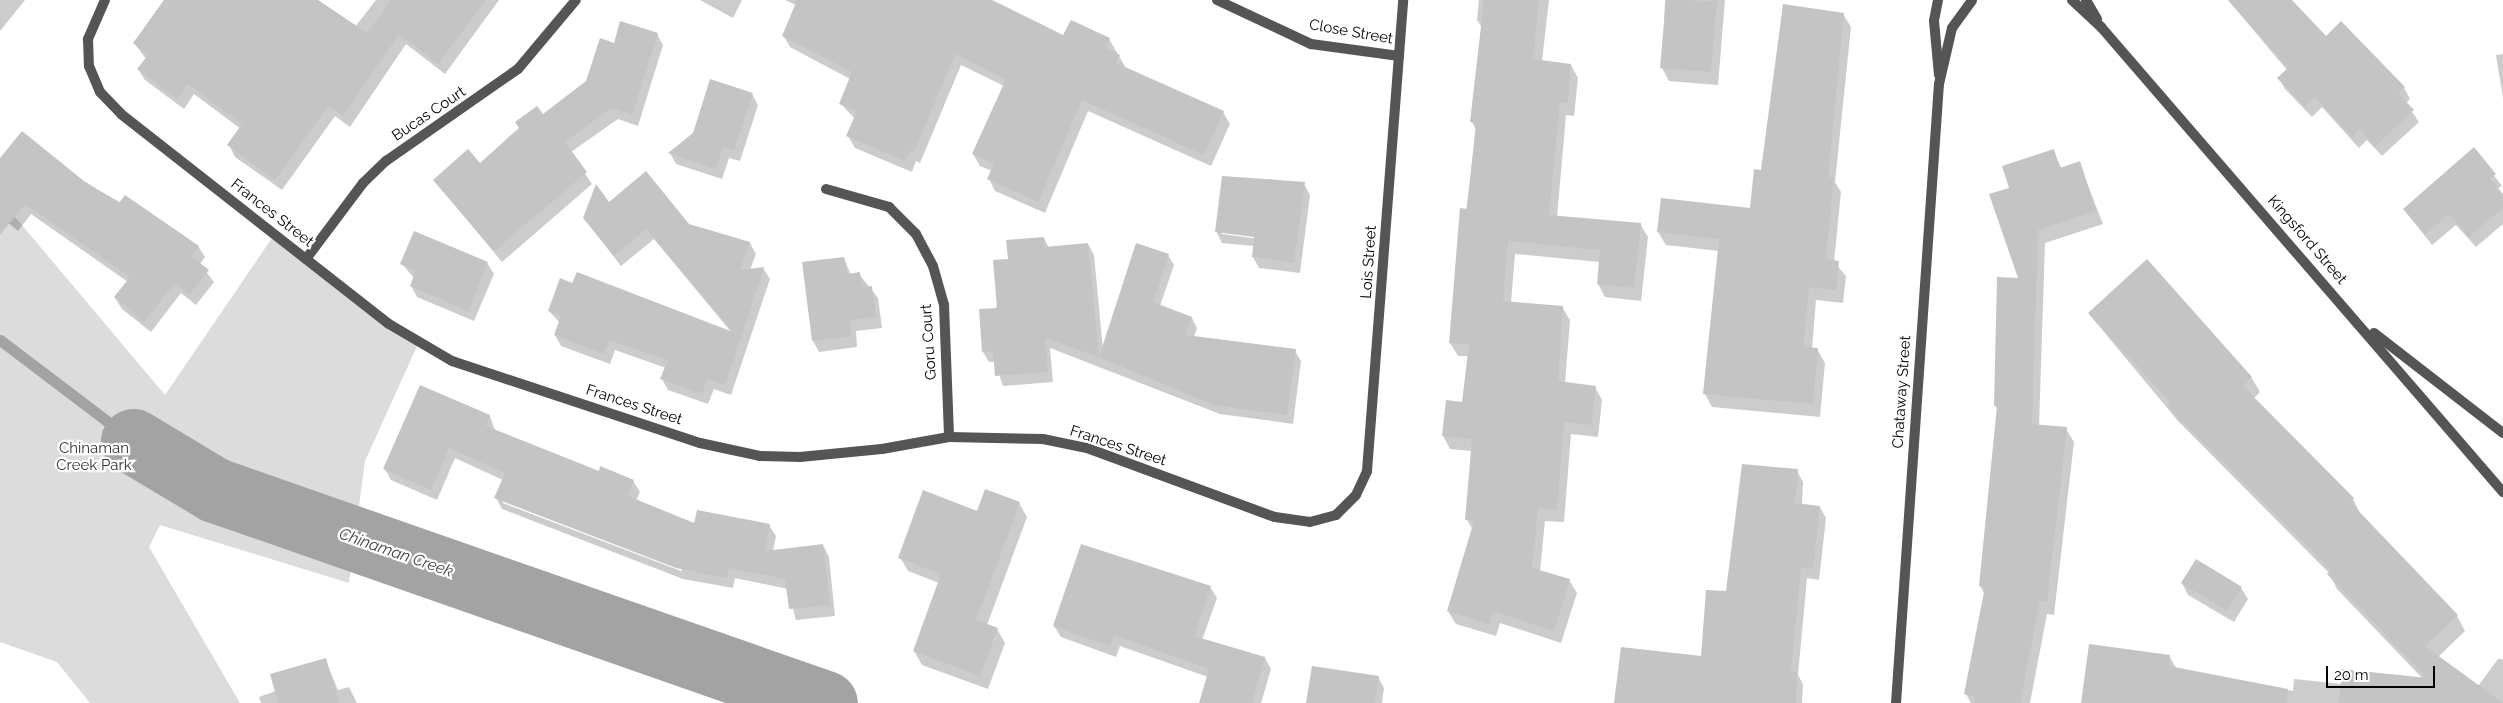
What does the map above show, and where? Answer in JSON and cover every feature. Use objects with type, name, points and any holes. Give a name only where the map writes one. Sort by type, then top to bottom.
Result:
[{"type":"street","name":"Frances Street","points":[[105,0],[88,40],[89,66],[100,92],[121,114],[389,324],[452,361],[700,443],[760,456],[800,457],[949,437],[1043,439],[1087,448],[1275,517],[1310,522],[1336,515]]},
{"type":"street","name":"Bucas Court","points":[[306,259],[369,178],[518,69],[576,0]]},
{"type":"street","name":"Close Street","points":[[1217,0],[1311,44],[1399,56]]},
{"type":"street","name":"Lois Street","points":[[1336,515],[1356,495],[1371,448],[1403,0]]},
{"type":"street","name":"Chataway Street","points":[[1938,0],[1934,21],[1940,84]]},
{"type":"street","name":"Chataway Street","points":[[1896,703],[1940,84],[1952,28],[1972,0]]},
{"type":"street","name":"Kingsford Street","points":[[2072,0],[2101,27],[2490,472],[2503,492]]},
{"type":"street","name":"Kingsford Street","points":[[2086,0],[2101,27]]},
{"type":"street","name":"Goru Court","points":[[826,189],[889,207],[916,234],[933,266],[944,304],[949,437]]},
{"type":"street","points":[[2356,319],[2503,433]]},
{"type":"street","name":"Kingsford Street","points":[[2490,472],[2503,481]]},
{"type":"green space","name":"Chinaman Creek Park","points":[[0,199],[165,395],[274,235],[418,344],[365,461],[349,583],[160,525],[149,547],[240,703],[90,703],[57,662],[0,642]]},
{"type":"building","points":[[164,0],[318,0],[367,33],[391,0],[486,0],[438,64],[399,34],[343,116],[328,106],[275,180],[227,145],[242,124],[188,84],[177,99],[137,69],[148,55],[133,43]]},
{"type":"building","points":[[797,0],[992,0],[1063,35],[1071,20],[1110,38],[1106,48],[1120,55],[1116,63],[1224,111],[1204,155],[1082,100],[1038,202],[987,179],[994,164],[972,154],[1006,79],[955,54],[914,152],[910,150],[905,161],[846,136],[857,111],[839,104],[852,72],[782,36]]},
{"type":"building","points":[[1484,0],[1539,0],[1533,59],[1571,64],[1568,103],[1560,102],[1549,215],[1641,223],[1634,288],[1597,284],[1600,250],[1508,241],[1503,301],[1563,306],[1558,381],[1596,386],[1591,425],[1564,422],[1557,510],[1538,508],[1532,568],[1570,579],[1554,631],[1493,611],[1489,624],[1447,611],[1474,521],[1465,520],[1472,439],[1442,436],[1446,400],[1462,402],[1469,344],[1449,343],[1460,208],[1467,209],[1476,123],[1470,122]]},
{"type":"building","points":[[1666,0],[1717,1],[1711,72],[1660,68]]},
{"type":"building","points":[[2228,0],[2292,0],[2326,36],[2341,21],[2405,87],[2398,93],[2414,110],[2375,146],[2360,129],[2352,137],[2315,97],[2305,107],[2277,78],[2288,68]]},
{"type":"building","points":[[1783,4],[1844,13],[1828,177],[1834,178],[1826,259],[1839,261],[1836,290],[1809,287],[1803,347],[1818,348],[1813,404],[1703,394],[1719,239],[1657,232],[1661,198],[1750,208],[1754,169],[1761,170]]},
{"type":"building","points":[[620,21],[658,33],[632,115],[611,108],[565,142],[587,172],[494,251],[433,180],[468,149],[480,163],[519,128],[515,122],[537,106],[543,114],[586,81],[600,38],[614,43]]},
{"type":"building","points":[[710,79],[753,93],[734,150],[723,147],[716,169],[668,153],[693,133]]},
{"type":"building","points":[[22,131],[84,181],[119,203],[125,195],[199,246],[191,256],[209,270],[189,295],[175,283],[144,322],[114,297],[130,277],[25,204],[0,235],[0,158]]},
{"type":"building","points":[[2474,147],[2496,174],[2490,179],[2503,194],[2503,208],[2469,237],[2449,214],[2425,235],[2403,209]]},
{"type":"building","points":[[2054,149],[2060,168],[2080,161],[2096,211],[2038,230],[2032,424],[2067,427],[2047,602],[2040,601],[2020,703],[1974,703],[1975,697],[1964,694],[1985,587],[1979,586],[1997,406],[1994,406],[1997,277],[2018,278],[1989,194],[2009,188],[2002,166]]},
{"type":"building","points":[[646,171],[689,224],[750,242],[740,270],[764,267],[725,385],[707,379],[702,394],[660,379],[668,360],[609,340],[604,354],[554,335],[561,316],[548,311],[560,278],[572,283],[577,272],[733,332],[646,229],[614,256],[583,218],[596,184],[609,202]]},
{"type":"building","points":[[1222,176],[1305,182],[1294,263],[1252,257],[1254,237],[1215,232]]},
{"type":"building","points":[[414,231],[488,262],[468,311],[410,286],[416,271],[400,264]]},
{"type":"building","points":[[1044,237],[1045,247],[1088,243],[1099,357],[1045,338],[1048,372],[995,376],[993,351],[982,352],[979,309],[997,308],[993,260],[1008,259],[1006,240]]},
{"type":"building","points":[[1136,243],[1169,254],[1153,302],[1192,317],[1186,335],[1296,349],[1287,415],[1213,405],[1099,357]]},
{"type":"building","points":[[844,257],[847,274],[860,272],[862,287],[872,286],[876,317],[850,320],[852,336],[812,341],[802,262]]},
{"type":"building","points":[[2147,259],[2252,377],[2243,386],[2354,498],[2350,502],[2458,615],[2425,646],[2503,703],[2339,703],[2342,669],[2427,678],[2327,574],[2331,570],[2167,406],[2171,403],[2088,313]]},
{"type":"building","points":[[420,385],[490,415],[486,426],[599,471],[600,466],[634,480],[628,496],[694,523],[697,510],[770,524],[765,551],[823,544],[830,605],[789,609],[785,579],[729,568],[727,578],[676,568],[494,498],[505,473],[449,448],[431,490],[383,469]]},
{"type":"building","points":[[1742,464],[1798,469],[1795,503],[1820,506],[1813,569],[1801,568],[1791,671],[1797,672],[1796,703],[1614,703],[1621,647],[1701,656],[1706,590],[1726,591]]},
{"type":"building","points":[[985,489],[1020,502],[976,620],[998,628],[980,676],[913,651],[941,574],[898,558],[923,490],[977,511]]},
{"type":"building","points":[[1081,544],[1211,586],[1194,636],[1265,657],[1252,703],[1199,703],[1209,669],[1114,635],[1110,646],[1053,626]]},
{"type":"building","points":[[2196,559],[2242,587],[2227,611],[2181,583]]},
{"type":"building","points":[[2089,644],[2170,655],[2169,666],[2288,689],[2287,703],[2081,703]]},
{"type":"building","points":[[326,658],[339,703],[278,703],[270,674]]},
{"type":"building","points":[[1312,666],[1379,676],[1375,703],[1306,703]]},
{"type":"waterway","name":"Chinaman Creek","points":[[0,340],[133,441]]},
{"type":"waterway","name":"Chinaman Creek","points":[[133,441],[215,490],[825,703]]}]
